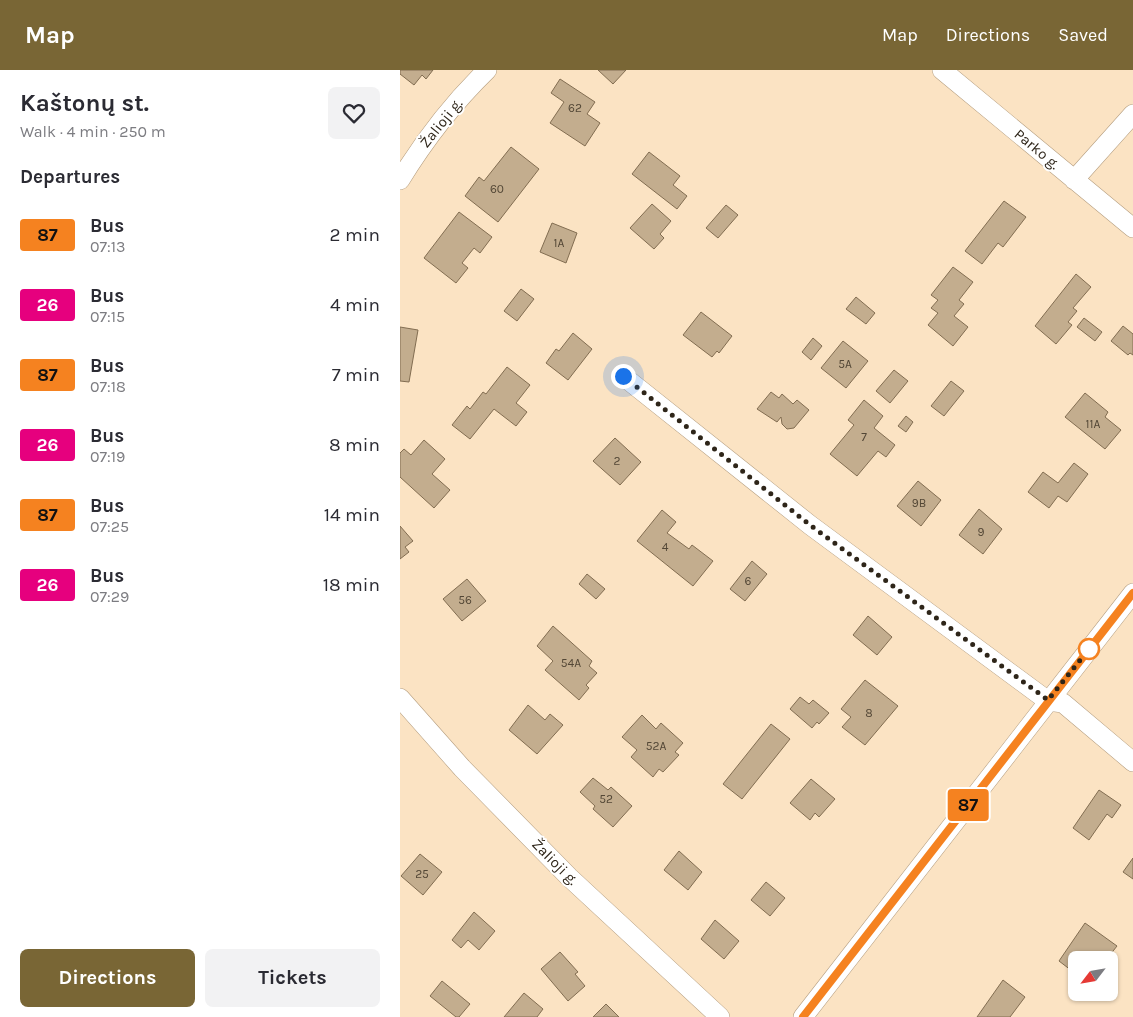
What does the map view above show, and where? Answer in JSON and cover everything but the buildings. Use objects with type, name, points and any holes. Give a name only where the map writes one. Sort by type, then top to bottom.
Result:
[{"type":"street","name":"Žalioji g.","points":[[400,180],[415,155],[472,84],[487,70]]},
{"type":"street","name":"Parko g.","points":[[942,70],[1133,228]]},
{"type":"street","points":[[1074,180],[1133,114]]},
{"type":"street","points":[[623,376],[810,525],[1048,700],[1063,703],[1070,708],[1133,762]]},
{"type":"street","points":[[803,1017],[1133,593]]},
{"type":"street","name":"Žalioji g.","points":[[400,698],[462,768],[568,877],[720,1017]]},
{"type":"bus line","name":"87","points":[[803,1017],[1133,593]]},
{"type":"route","points":[[623,376],[810,525],[1048,700],[1089,649]]}]
